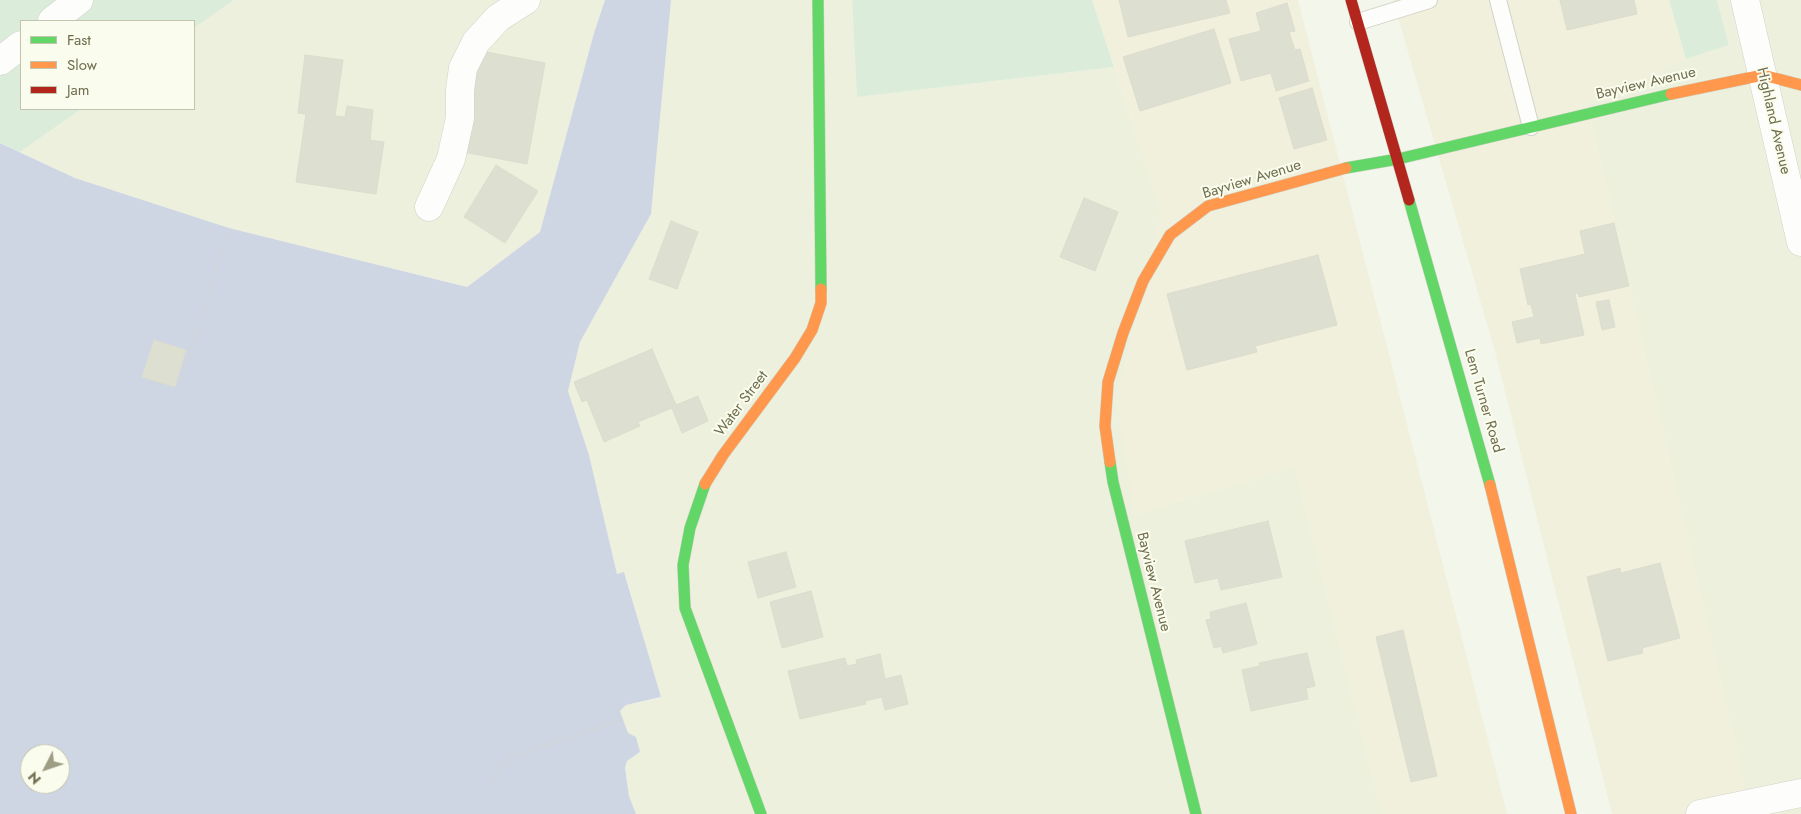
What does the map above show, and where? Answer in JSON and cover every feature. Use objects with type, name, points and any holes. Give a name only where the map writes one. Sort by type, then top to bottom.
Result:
[{"type":"street","points":[[53,20],[79,0]]},
{"type":"street","points":[[429,206],[451,159],[460,118],[460,90],[463,68],[476,42],[498,18],[526,0]]},
{"type":"street","name":"Water Street","points":[[761,814],[685,608],[683,565],[690,528],[703,488],[723,455],[795,358],[812,330],[821,303],[818,0]]},
{"type":"street","name":"Lem Turner Road","points":[[1351,0],[1489,478],[1571,814]]},
{"type":"street","name":"Highland Avenue","points":[[1745,0],[1801,242]]},
{"type":"street","points":[[0,62],[20,46]]},
{"type":"street","points":[[1763,75],[1801,85]]},
{"type":"street","name":"Bayview Avenue","points":[[1196,814],[1113,482],[1105,426],[1108,382],[1123,333],[1143,281],[1170,235],[1208,206],[1341,168],[1398,159],[1720,82],[1763,75]]},
{"type":"street","points":[[1700,814],[1801,793]]},
{"type":"lane","points":[[1358,22],[1429,0]]},
{"type":"lane","points":[[1498,0],[1531,127]]},
{"type":"path","points":[[182,382],[230,228]]},
{"type":"path","points":[[487,787],[505,759],[623,720]]},
{"type":"shaded area","points":[[0,0],[234,0],[195,27],[195,20],[20,20],[20,110],[80,110],[20,152],[0,143]]},
{"type":"shaded area","points":[[234,0],[605,0],[594,33],[540,232],[467,287],[229,228],[75,178],[20,152],[80,110],[195,110],[195,27]]},
{"type":"shaded area","points":[[605,0],[671,0],[651,214],[580,342],[568,391],[589,455],[617,574],[624,572],[661,697],[626,705],[620,711],[628,733],[636,737],[640,752],[627,761],[625,768],[629,796],[636,814],[0,814],[0,143],[75,178],[229,228],[467,287],[540,232],[594,33]]},
{"type":"shaded area","points":[[671,0],[852,0],[857,97],[1114,67],[1162,212],[1117,400],[1135,514],[1295,467],[1382,814],[636,814],[629,796],[625,768],[627,761],[640,752],[628,734],[620,711],[626,705],[661,698],[625,573],[617,574],[589,455],[568,391],[580,342],[651,214]]},
{"type":"shaded area","points":[[852,0],[1092,0],[1114,67],[857,97]]},
{"type":"shaded area","points":[[1092,0],[1298,0],[1507,814],[1382,814],[1295,467],[1134,514],[1117,400],[1162,212]]},
{"type":"shaded area","points":[[1393,0],[1669,0],[1686,59],[1587,103],[1751,814],[1612,814],[1494,348]]},
{"type":"shaded area","points":[[1669,0],[1717,0],[1729,45],[1686,59]]},
{"type":"shaded area","points":[[1717,0],[1801,0],[1801,814],[1751,814],[1587,103],[1686,59],[1729,45]]},
{"type":"building","points":[[1119,0],[1226,0],[1230,13],[1128,37]]},
{"type":"building","points":[[1560,0],[1634,0],[1637,14],[1567,30]]},
{"type":"building","points":[[1287,3],[1295,31],[1289,32],[1295,50],[1300,49],[1309,81],[1276,91],[1271,73],[1241,81],[1229,39],[1261,31],[1256,13]]},
{"type":"building","points":[[1214,29],[1231,83],[1140,111],[1123,57]]},
{"type":"building","points":[[481,51],[545,63],[527,164],[463,152]]},
{"type":"building","points":[[305,55],[343,60],[335,116],[345,117],[347,106],[373,110],[370,140],[384,142],[376,194],[296,182],[306,114],[298,113]]},
{"type":"building","points":[[1312,88],[1327,140],[1294,149],[1279,98]]},
{"type":"building","points":[[496,165],[538,191],[505,243],[464,217]]},
{"type":"building","points":[[1084,198],[1118,212],[1095,271],[1060,257]]},
{"type":"building","points":[[671,221],[698,232],[677,289],[649,279]]},
{"type":"building","points":[[1614,223],[1629,286],[1579,297],[1578,293],[1575,294],[1584,335],[1541,344],[1540,338],[1517,343],[1512,322],[1534,317],[1531,304],[1528,305],[1520,269],[1585,254],[1580,231]]},
{"type":"building","points":[[1318,255],[1337,325],[1255,346],[1257,352],[1187,370],[1167,294]]},
{"type":"building","points":[[1609,300],[1615,327],[1602,330],[1596,302]]},
{"type":"building","points":[[154,340],[186,350],[175,387],[142,377]]},
{"type":"building","points":[[652,349],[676,405],[698,396],[708,421],[682,433],[672,408],[638,422],[640,426],[604,442],[587,400],[582,402],[574,382]]},
{"type":"building","points":[[1268,521],[1282,577],[1221,590],[1218,578],[1195,583],[1185,541]]},
{"type":"building","points":[[786,552],[796,587],[758,598],[748,562]]},
{"type":"building","points":[[1660,563],[1680,638],[1642,648],[1643,653],[1608,661],[1587,577],[1620,568],[1621,573]]},
{"type":"building","points":[[811,591],[823,637],[782,648],[770,602]]},
{"type":"building","points":[[1246,603],[1257,644],[1223,653],[1221,646],[1214,648],[1206,620],[1211,619],[1210,612]]},
{"type":"building","points":[[1403,630],[1437,776],[1411,782],[1376,637]]},
{"type":"building","points":[[1307,653],[1315,686],[1306,688],[1308,699],[1251,711],[1242,670],[1260,666],[1259,663]]},
{"type":"building","points":[[880,654],[885,679],[901,675],[908,704],[885,710],[882,697],[865,701],[866,704],[800,719],[788,671],[845,658],[847,666],[857,664],[856,660]]},
{"type":"traffic: fast","points":[[818,0],[821,289]]},
{"type":"traffic: fast","points":[[1346,168],[1398,159],[1671,94]]},
{"type":"traffic: fast","points":[[1409,200],[1490,485]]},
{"type":"traffic: fast","points":[[1110,462],[1113,482],[1196,814]]},
{"type":"traffic: fast","points":[[705,484],[690,528],[683,565],[685,608],[761,814]]},
{"type":"traffic: slow","points":[[1671,94],[1763,75],[1801,85]]},
{"type":"traffic: slow","points":[[1110,462],[1105,426],[1108,382],[1123,333],[1143,281],[1170,235],[1208,206],[1346,168]]},
{"type":"traffic: slow","points":[[705,484],[723,455],[795,358],[812,330],[821,303],[821,289]]},
{"type":"traffic: slow","points":[[1490,485],[1571,814]]},
{"type":"traffic: jam","points":[[1351,0],[1409,200]]}]
